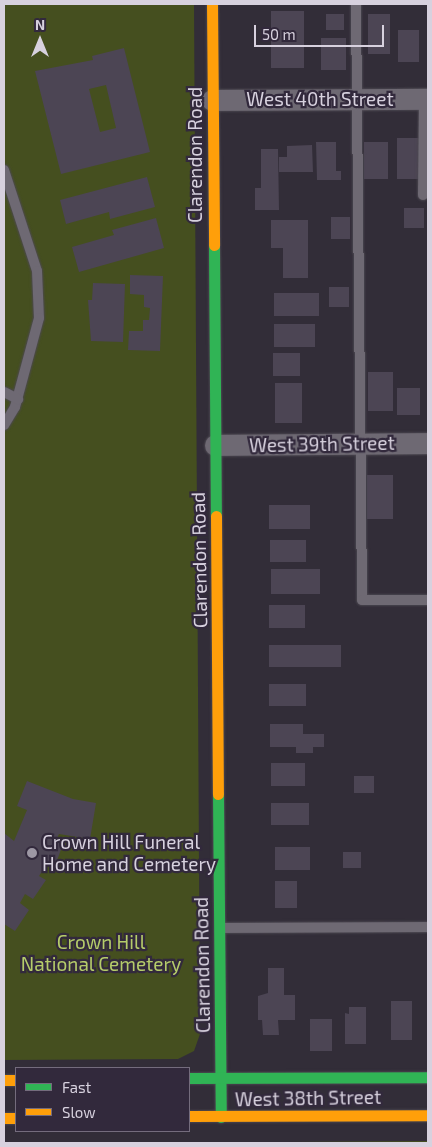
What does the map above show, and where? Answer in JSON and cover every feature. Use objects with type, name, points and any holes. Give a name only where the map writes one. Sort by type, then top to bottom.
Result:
[{"type":"street","name":"Clarendon Road","points":[[212,4],[221,1116]]},
{"type":"street","name":"West 40th Street","points":[[212,100],[426,99]]},
{"type":"street","name":"West 39th Street","points":[[215,445],[428,443]]},
{"type":"street","name":"West 38th Street","points":[[190,1078],[428,1076]]},
{"type":"street","name":"West 38th Street","points":[[190,1116],[428,1114]]},
{"type":"lane","points":[[356,4],[362,600],[428,600]]},
{"type":"lane","points":[[423,195],[426,99]]},
{"type":"lane","points":[[4,170],[37,271],[39,318],[18,399],[4,425]]},
{"type":"lane","points":[[4,392],[18,399]]},
{"type":"lane","points":[[219,928],[428,927]]},
{"type":"green space","name":"Crown Hill National Cemetery","points":[[4,4],[194,4],[200,1034],[194,1051],[178,1059],[4,1060]]},
{"type":"green space","points":[[428,1141],[428,1143],[153,1143]]},
{"type":"building","points":[[271,11],[304,11],[304,68],[271,68]]},
{"type":"building","points":[[326,14],[344,14],[344,30],[326,30]]},
{"type":"building","points":[[368,14],[390,14],[390,54],[368,54]]},
{"type":"building","points":[[398,30],[419,30],[419,62],[398,62]]},
{"type":"building","points":[[321,38],[346,38],[346,70],[321,70]]},
{"type":"building","points":[[124,48],[150,152],[61,174],[35,71],[93,60],[92,56]],"holes":[[[106,85],[116,128],[100,132],[89,89]]]},
{"type":"building","points":[[397,138],[420,138],[420,179],[397,179]]},
{"type":"building","points":[[316,142],[336,142],[336,171],[341,171],[341,180],[317,180]]},
{"type":"building","points":[[364,142],[388,142],[388,179],[364,179]]},
{"type":"building","points":[[312,145],[313,172],[279,172],[279,157],[287,157],[287,146]]},
{"type":"building","points":[[261,149],[278,149],[279,210],[255,210],[255,188],[261,188]]},
{"type":"building","points":[[147,177],[155,207],[110,219],[109,212],[66,224],[60,200]]},
{"type":"building","points":[[404,208],[424,208],[424,228],[404,228]]},
{"type":"building","points":[[331,217],[350,217],[350,239],[331,239]]},
{"type":"building","points":[[156,218],[164,248],[79,272],[72,247],[114,235],[112,230]]},
{"type":"building","points":[[271,220],[308,220],[308,278],[283,278],[283,248],[271,248]]},
{"type":"building","points":[[130,275],[163,276],[160,351],[128,350],[129,331],[143,331],[143,320],[149,320],[150,308],[144,307],[144,295],[130,294]]},
{"type":"building","points":[[93,283],[125,284],[123,342],[91,341],[88,300],[92,300]]},
{"type":"building","points":[[329,287],[349,287],[349,307],[329,307]]},
{"type":"building","points":[[274,293],[319,293],[319,316],[274,316]]},
{"type":"building","points":[[274,324],[315,324],[315,347],[274,347]]},
{"type":"building","points":[[273,353],[300,353],[300,376],[273,376]]},
{"type":"building","points":[[368,372],[393,372],[393,411],[368,411]]},
{"type":"building","points":[[275,383],[302,383],[302,423],[275,423]]},
{"type":"building","points":[[397,388],[420,388],[420,415],[397,415]]},
{"type":"building","points":[[367,475],[393,475],[393,519],[367,519]]},
{"type":"building","points":[[269,505],[310,505],[310,529],[269,529]]},
{"type":"building","points":[[270,540],[306,540],[306,562],[270,562]]},
{"type":"building","points":[[271,569],[320,569],[320,594],[271,594]]},
{"type":"building","points":[[269,605],[305,605],[305,628],[269,628]]},
{"type":"building","points":[[269,645],[341,645],[341,667],[269,667]]},
{"type":"building","points":[[269,684],[306,684],[306,706],[269,706]]},
{"type":"building","points":[[270,724],[303,724],[303,734],[324,734],[324,747],[313,747],[313,753],[296,753],[296,747],[270,747]]},
{"type":"building","points":[[271,763],[305,763],[305,786],[271,786]]},
{"type":"building","points":[[354,776],[374,776],[374,793],[354,793]]},
{"type":"building","name":"Crown Hill Funeral Home and Cemetery","points":[[27,781],[73,799],[96,803],[90,839],[59,834],[56,840],[63,844],[55,866],[48,862],[39,876],[46,880],[33,899],[25,894],[20,903],[29,910],[15,931],[4,924],[4,833],[14,841],[27,810],[17,806]]},
{"type":"building","points":[[271,803],[309,803],[309,825],[271,825]]},
{"type":"building","points":[[275,847],[310,847],[310,870],[275,870]]},
{"type":"building","points":[[343,852],[361,852],[361,868],[343,868]]},
{"type":"building","points":[[275,881],[297,881],[297,908],[275,908]]},
{"type":"building","points":[[268,968],[284,968],[284,995],[295,995],[295,1020],[278,1020],[279,1035],[263,1035],[262,1020],[258,1020],[258,996],[268,993]]},
{"type":"building","points":[[391,1001],[412,1001],[412,1040],[391,1040]]},
{"type":"building","points":[[349,1007],[366,1007],[366,1044],[345,1044],[345,1013],[349,1014]]},
{"type":"building","points":[[310,1019],[332,1019],[332,1051],[310,1051]]},
{"type":"traffic: fast","points":[[214,245],[216,516]]},
{"type":"traffic: fast","points":[[218,794],[221,1117]]},
{"type":"traffic: fast","points":[[190,1078],[428,1077]]},
{"type":"traffic: slow","points":[[212,4],[214,245]]},
{"type":"traffic: slow","points":[[216,516],[218,794]]},
{"type":"traffic: slow","points":[[4,1080],[15,1080]]},
{"type":"traffic: slow","points":[[190,1116],[428,1115]]},
{"type":"traffic: slow","points":[[4,1118],[15,1118]]},
{"type":"place","name":"Crown Hill Funeral Home and Cemetery","points":[[32,853]]}]
